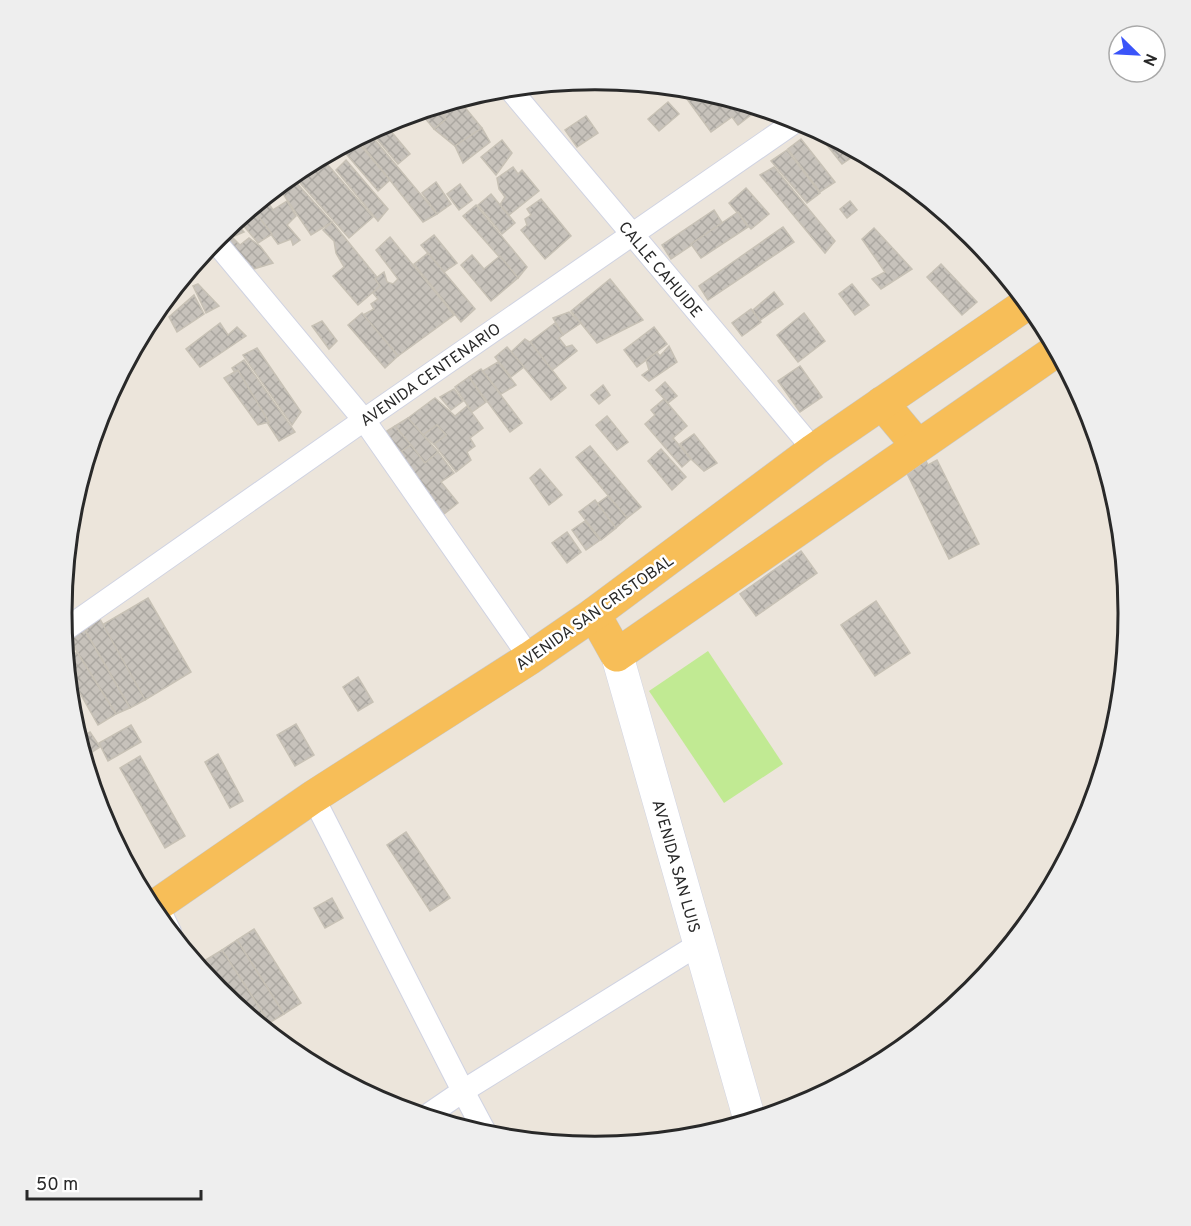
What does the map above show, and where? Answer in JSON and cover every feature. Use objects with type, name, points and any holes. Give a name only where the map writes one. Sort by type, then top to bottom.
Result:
[{"type":"highway","name":"AVENIDA SAN CRISTOBAL","points":[[166,912],[313,797],[530,658],[594,614],[814,450],[1021,308]]},
{"type":"highway","points":[[617,655],[1051,354]]},
{"type":"highway","points":[[882,403],[917,445]]},
{"type":"highway","name":"AVENIDA SAN LUIS","points":[[594,614],[617,655]]},
{"type":"main road","name":"AVENIDA SAN LUIS","points":[[617,655],[748,1114]]},
{"type":"street","name":"CALLE CAHUIDE","points":[[516,96],[814,450]]},
{"type":"street","name":"AVENIDA CENTENARIO","points":[[72,625],[364,420],[789,127]]},
{"type":"street","points":[[221,248],[364,420],[530,658]]},
{"type":"street","points":[[313,797],[480,1123]]},
{"type":"street","points":[[434,1111],[699,944]]},
{"type":"green space","points":[[708,651],[783,764],[724,803],[649,691]]},
{"type":"building","points":[[686,98],[731,107],[752,114],[738,125],[732,117],[711,132]]},
{"type":"building","points":[[668,102],[679,114],[659,131],[648,119]]},
{"type":"building","points":[[464,106],[482,128],[455,146],[434,129],[446,119],[441,113]]},
{"type":"building","points":[[441,113],[446,119],[434,129],[425,118]]},
{"type":"building","points":[[586,116],[598,133],[577,147],[565,130]]},
{"type":"building","points":[[482,128],[490,142],[463,163],[455,146]]},
{"type":"building","points":[[391,131],[410,154],[398,164],[376,138]]},
{"type":"building","points":[[374,139],[437,214],[423,222],[362,144]]},
{"type":"building","points":[[801,139],[835,182],[820,192],[788,149]]},
{"type":"building","points":[[502,140],[512,153],[496,175],[481,157]]},
{"type":"building","points":[[824,142],[852,157],[842,164]]},
{"type":"building","points":[[360,145],[390,180],[378,191],[346,153]]},
{"type":"building","points":[[787,150],[820,193],[807,203],[771,161]]},
{"type":"building","points":[[346,160],[388,209],[378,221],[336,170]]},
{"type":"building","points":[[327,164],[373,217],[349,238],[299,182]]},
{"type":"building","points":[[513,167],[518,174],[522,170],[539,191],[509,215],[500,205],[505,197],[499,189],[497,178]]},
{"type":"building","points":[[774,167],[835,241],[825,253],[760,175]]},
{"type":"building","points":[[436,182],[451,204],[437,214],[422,193]]},
{"type":"building","points":[[297,184],[332,222],[311,235],[283,194]]},
{"type":"building","points":[[460,184],[472,200],[459,210],[447,194]]},
{"type":"building","points":[[746,188],[769,214],[751,229],[729,203]]},
{"type":"building","points":[[491,194],[515,223],[502,234],[478,205]]},
{"type":"building","points":[[541,199],[571,236],[545,259],[521,230],[527,225],[525,219],[531,215],[527,209]]},
{"type":"building","points":[[287,201],[296,216],[287,225],[300,240],[293,245],[291,239],[278,244],[256,214],[269,204],[273,210]]},
{"type":"building","points":[[850,201],[857,210],[847,218],[840,209]]},
{"type":"building","points":[[476,205],[527,267],[518,278],[463,216]]},
{"type":"building","points":[[714,210],[723,224],[671,259],[662,245]]},
{"type":"building","points":[[738,212],[748,227],[701,258],[691,244]]},
{"type":"building","points":[[257,214],[272,234],[258,243],[243,225]]},
{"type":"building","points":[[332,222],[376,276],[380,286],[358,305],[333,276],[344,267],[336,253],[334,241],[323,230]]},
{"type":"building","points":[[783,227],[794,242],[708,300],[699,286]]},
{"type":"building","points":[[241,228],[244,232],[232,237],[240,245],[249,238],[260,246],[273,263],[247,271],[225,243]]},
{"type":"building","points":[[874,228],[912,269],[881,289],[872,279],[885,272],[862,239]]},
{"type":"building","points":[[434,235],[457,263],[444,272],[421,245]]},
{"type":"building","points":[[390,237],[454,315],[398,356],[363,315],[374,309],[371,304],[378,299],[373,293],[380,286],[375,279],[384,272],[387,282],[393,284],[398,279],[376,250]]},
{"type":"building","points":[[428,253],[475,309],[461,322],[414,264]]},
{"type":"building","points":[[472,255],[484,269],[500,256],[518,278],[491,301],[461,265]]},
{"type":"building","points":[[941,264],[977,302],[962,315],[927,277]]},
{"type":"building","points":[[610,279],[643,320],[597,343],[571,311]]},
{"type":"building","points":[[198,284],[219,306],[206,313],[193,286]]},
{"type":"building","points":[[852,284],[869,305],[855,315],[839,294]]},
{"type":"building","points":[[774,292],[783,304],[759,321],[753,310]]},
{"type":"building","points":[[194,295],[204,314],[177,332],[169,317]]},
{"type":"building","points":[[751,309],[761,322],[742,336],[732,323]]},
{"type":"building","points":[[569,312],[581,323],[563,335],[553,318]]},
{"type":"building","points":[[362,313],[398,356],[385,368],[348,325]]},
{"type":"building","points":[[804,313],[825,341],[798,362],[777,335]]},
{"type":"building","points":[[322,321],[337,341],[329,349],[312,326]]},
{"type":"building","points":[[220,323],[228,335],[237,327],[246,336],[200,367],[186,349]]},
{"type":"building","points":[[555,323],[563,335],[559,338],[566,347],[572,345],[577,351],[551,371],[530,342]]},
{"type":"building","points":[[654,327],[667,344],[637,367],[624,350]]},
{"type":"building","points":[[525,339],[531,343],[566,388],[551,400],[511,352]]},
{"type":"building","points":[[669,346],[677,362],[649,381],[642,375],[649,370],[646,360],[657,352],[660,356]]},
{"type":"building","points":[[507,347],[524,367],[511,377],[495,357]]},
{"type":"building","points":[[257,348],[301,412],[292,425],[243,355]]},
{"type":"building","points":[[244,360],[295,432],[279,441],[232,368]]},
{"type":"building","points":[[498,362],[516,385],[501,394],[483,371]]},
{"type":"building","points":[[800,366],[822,397],[800,412],[778,381]]},
{"type":"building","points":[[481,369],[522,423],[510,432],[469,377]]},
{"type":"building","points":[[238,370],[269,422],[258,425],[224,378]]},
{"type":"building","points":[[469,377],[486,402],[472,412],[455,387]]},
{"type":"building","points":[[665,382],[677,396],[668,403],[656,390]]},
{"type":"building","points":[[603,385],[610,395],[599,404],[591,395]]},
{"type":"building","points":[[454,389],[463,401],[451,410],[440,397]]},
{"type":"building","points":[[435,398],[455,416],[467,406],[483,428],[470,438],[475,446],[467,452],[471,460],[456,472],[434,444],[446,435],[437,425],[423,435],[408,418]]},
{"type":"building","points":[[664,399],[687,426],[673,438],[691,459],[682,467],[645,424],[655,415],[651,410]]},
{"type":"building","points":[[607,416],[628,442],[617,450],[596,425]]},
{"type":"building","points":[[408,418],[438,452],[425,463],[395,426]]},
{"type":"building","points":[[437,425],[446,435],[434,444],[423,435]]},
{"type":"building","points":[[395,426],[411,445],[395,456],[379,436]]},
{"type":"building","points":[[694,434],[717,463],[704,471],[680,444]]},
{"type":"building","points":[[411,445],[425,463],[438,452],[454,473],[441,482],[458,503],[444,514],[395,456]]},
{"type":"building","points":[[590,446],[641,507],[627,518],[576,457]]},
{"type":"building","points":[[661,449],[686,477],[672,490],[648,461]]},
{"type":"building","points":[[922,453],[928,465],[937,460],[979,544],[949,559],[902,463]]},
{"type":"building","points":[[540,469],[562,495],[549,505],[530,478]]},
{"type":"building","points":[[608,496],[627,518],[616,528],[597,504]]},
{"type":"building","points":[[595,500],[616,528],[601,540],[579,512]]},
{"type":"building","points":[[585,521],[600,540],[586,550],[572,530]]},
{"type":"building","points":[[567,532],[581,552],[567,563],[552,543]]},
{"type":"building","points":[[801,551],[817,573],[756,616],[740,594]]},
{"type":"building","points":[[148,598],[191,672],[145,700],[102,625]]},
{"type":"building","points":[[876,601],[910,653],[875,676],[841,625]]},
{"type":"building","points":[[100,619],[145,700],[130,708],[85,630]]},
{"type":"building","points":[[83,627],[130,708],[116,714],[77,652],[73,644],[73,630]]},
{"type":"building","points":[[77,652],[116,714],[98,725],[77,688],[74,654]]},
{"type":"building","points":[[358,677],[373,702],[358,711],[343,687]]},
{"type":"building","points":[[296,724],[314,755],[295,766],[277,735]]},
{"type":"building","points":[[131,725],[141,742],[108,761],[99,743]]},
{"type":"building","points":[[90,732],[100,747],[91,752],[90,748],[87,734]]},
{"type":"building","points":[[218,754],[243,801],[230,808],[205,762]]},
{"type":"building","points":[[140,756],[185,836],[165,848],[120,768]]},
{"type":"building","points":[[406,832],[450,898],[430,911],[387,845]]},
{"type":"building","points":[[332,898],[343,918],[325,928],[314,908]]},
{"type":"building","points":[[254,929],[301,1003],[284,1014],[237,940]]},
{"type":"building","points":[[237,940],[284,1014],[270,1022],[267,1021],[222,950]]},
{"type":"building","points":[[222,950],[265,1016],[263,1017],[250,1007],[204,961]]}]
